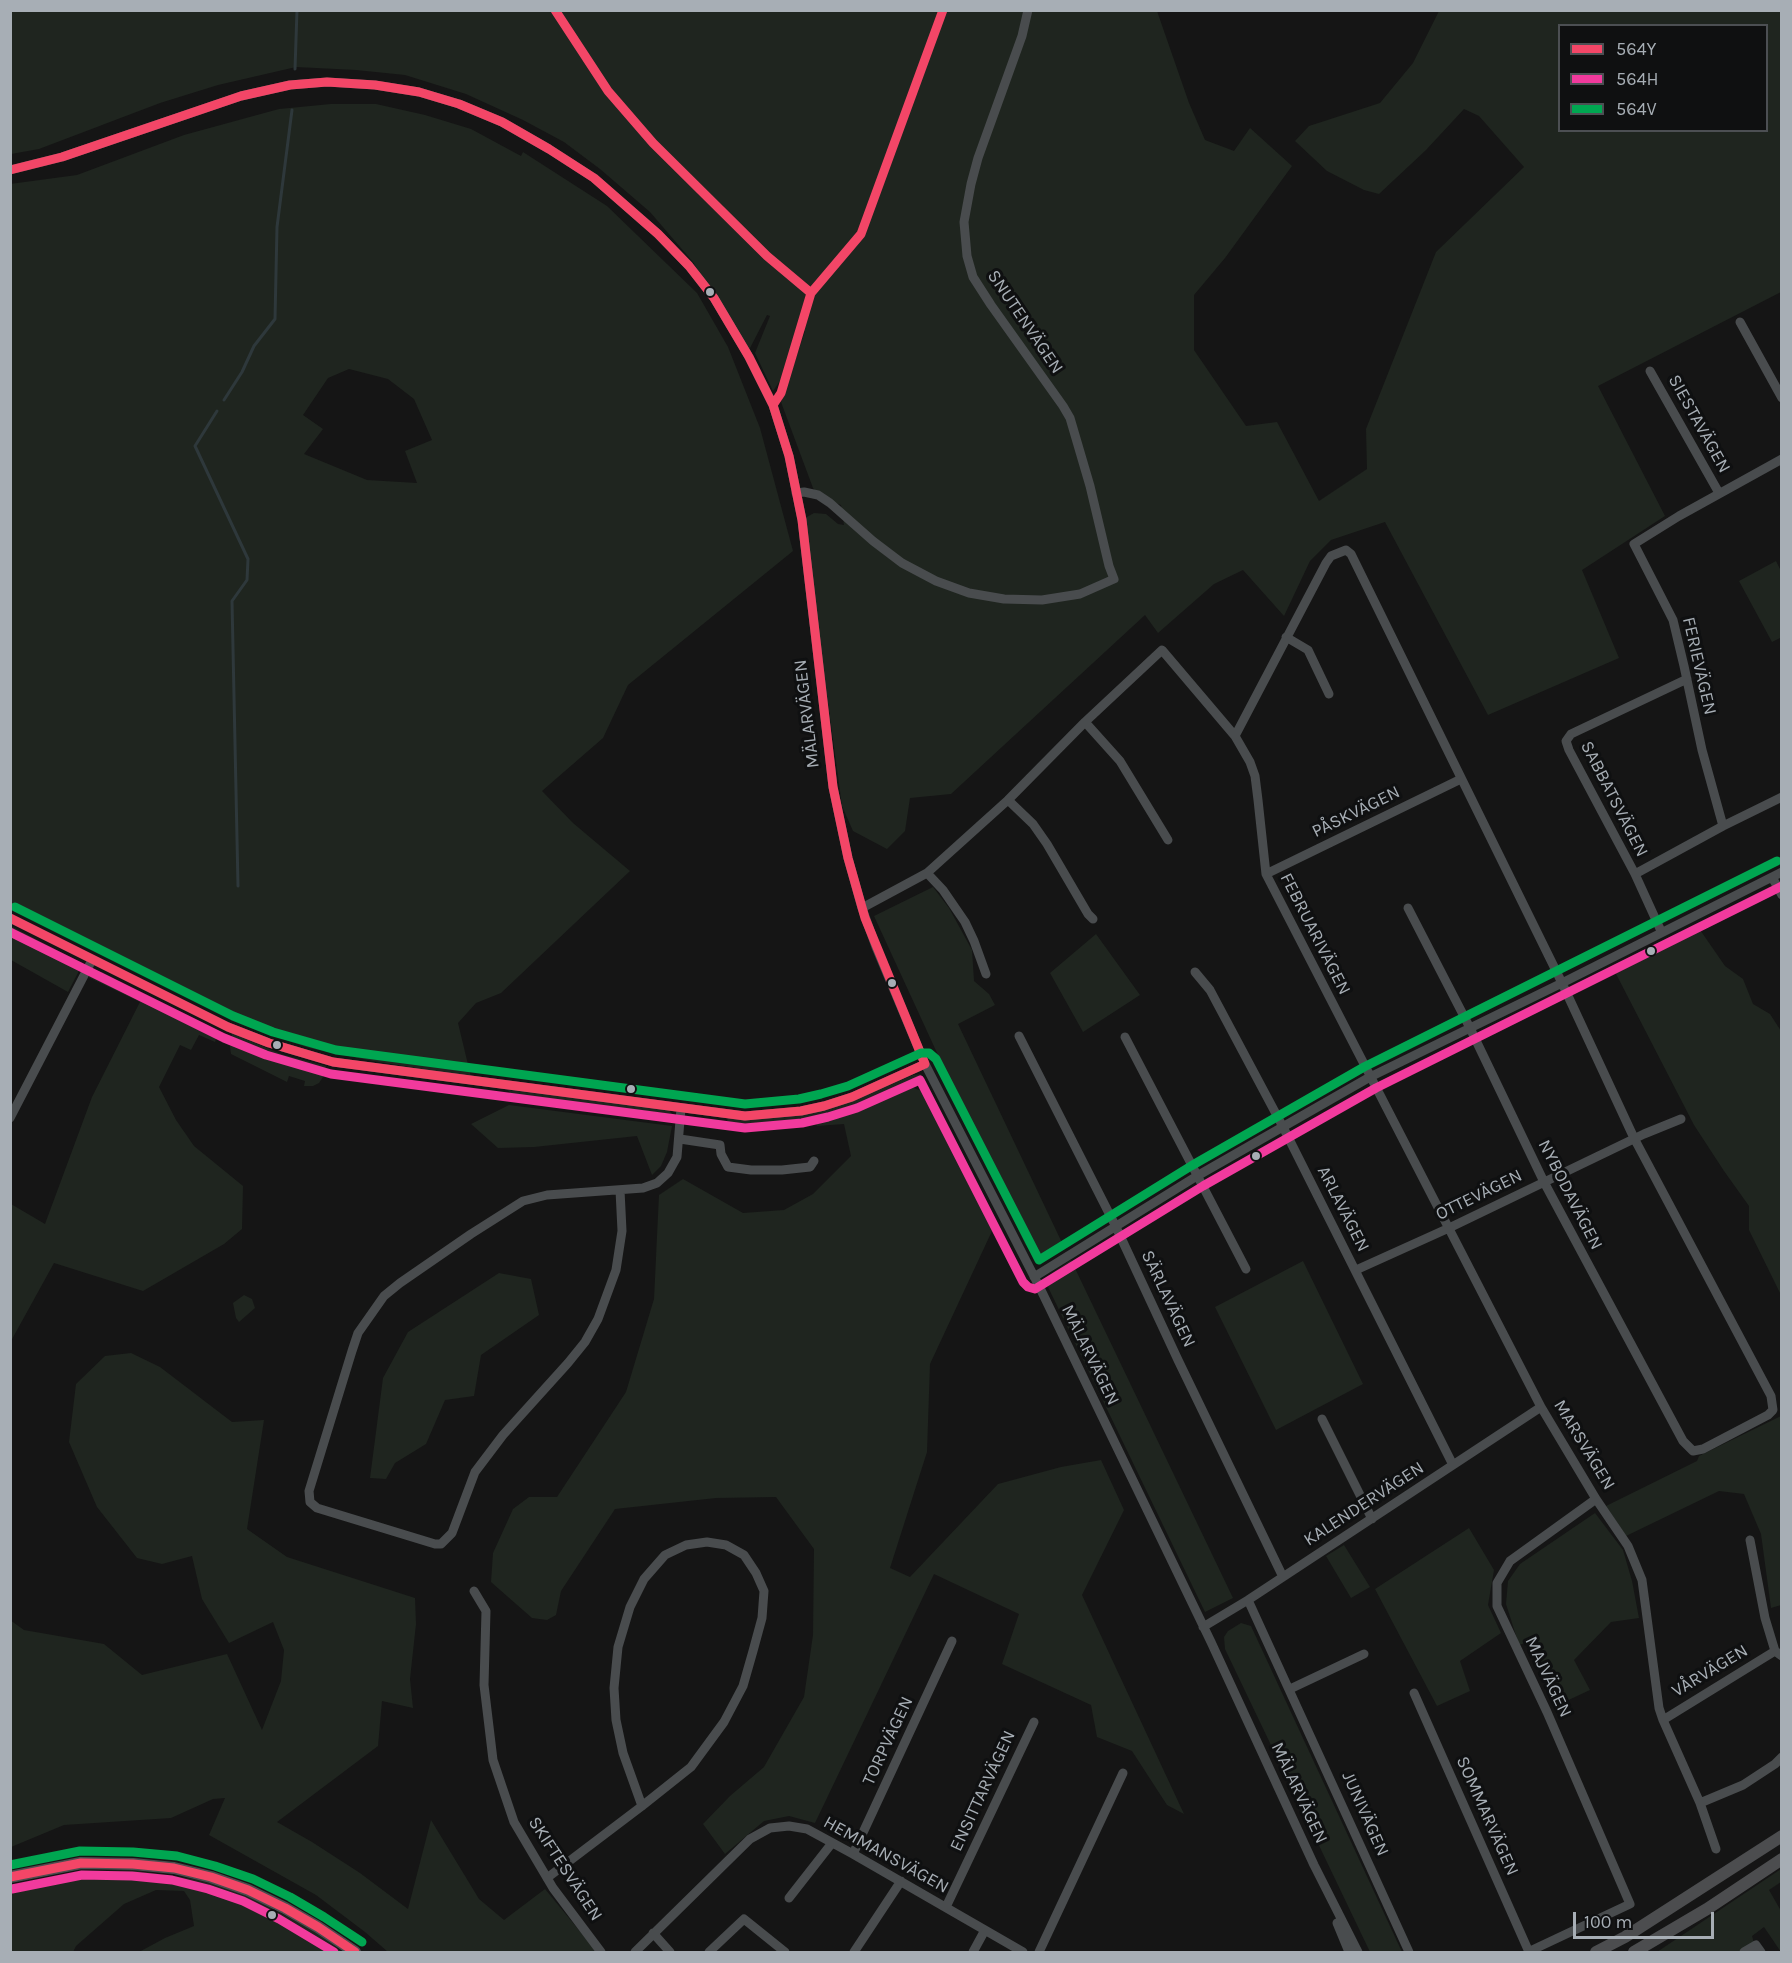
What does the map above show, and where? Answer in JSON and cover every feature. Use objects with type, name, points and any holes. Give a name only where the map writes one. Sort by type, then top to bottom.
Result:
[{"type":"main road","points":[[1596,1953],[1625,1937],[1782,1836]]},
{"type":"main road","points":[[1634,1953],[1707,1909],[1782,1859]]},
{"type":"main road","points":[[10,1877],[81,1863],[174,1868],[211,1877],[248,1890],[318,1927],[355,1953]]},
{"type":"street","name":"SNUTENVÄGEN","points":[[796,493],[818,495],[902,564],[936,581],[969,593],[1004,599],[1042,600],[1080,594],[1114,579],[1070,418],[973,277],[967,256],[964,222],[971,184],[1022,36],[1028,10]]},
{"type":"street","name":"MÄLARVÄGEN","points":[[10,170],[62,157],[241,96],[290,85],[327,82],[375,85],[419,92],[459,104],[549,149],[594,178],[658,234],[689,266],[719,306],[749,357],[773,405],[789,456],[802,520],[833,787],[848,858],[862,908],[926,1064],[1034,1277],[1358,1953]]},
{"type":"street","points":[[1740,322],[1782,398]]},
{"type":"street","name":"SIESTAVÄGEN","points":[[1650,372],[1719,493]]},
{"type":"street","name":"FERIEVÄGEN","points":[[1723,826],[1701,750],[1673,620],[1634,544],[1719,493],[1782,459]]},
{"type":"street","points":[[1235,736],[1331,556],[1346,550],[1352,557],[1562,983],[1634,1138]]},
{"type":"street","points":[[1286,637],[1308,650],[1329,694]]},
{"type":"street","name":"FEBRUARIVÄGEN","points":[[1085,722],[1162,650],[1235,736],[1255,776],[1266,874],[1370,1077]]},
{"type":"street","name":"SABBATSVÄGEN","points":[[1661,931],[1635,874],[1566,741],[1571,734],[1687,679]]},
{"type":"street","points":[[862,908],[927,873],[1008,800],[1085,722],[1120,761],[1168,840]]},
{"type":"street","name":"PÅSKVÄGEN","points":[[1266,874],[1461,779]]},
{"type":"street","points":[[1635,874],[1782,797]]},
{"type":"street","points":[[1008,800],[1033,824],[1093,919]]},
{"type":"street","points":[[1034,1277],[1197,1176],[1370,1077],[1782,872]]},
{"type":"street","points":[[927,873],[944,890],[965,922],[986,974]]},
{"type":"street","points":[[1772,877],[1782,895]]},
{"type":"street","name":"NYBODAVÄGEN","points":[[1408,908],[1470,1028],[1544,1182],[1683,1441],[1693,1451],[1703,1449],[1768,1415],[1773,1410],[1772,1396],[1634,1138]]},
{"type":"street","points":[[10,918],[228,1027],[269,1043],[333,1062],[744,1116],[801,1111],[852,1097],[926,1064]]},
{"type":"street","points":[[10,1118],[92,960]]},
{"type":"street","name":"ARLAVÄGEN","points":[[1195,972],[1210,990],[1283,1126],[1453,1465]]},
{"type":"street","name":"SÄRLAVÄGEN","points":[[1019,1036],[1116,1227],[1283,1577]]},
{"type":"street","points":[[1125,1036],[1246,1269]]},
{"type":"street","name":"MARSVÄGEN","points":[[1370,1077],[1541,1407],[1596,1499],[1628,1546],[1642,1580],[1659,1708],[1700,1803],[1716,1849]]},
{"type":"street","points":[[620,1190],[622,1231],[616,1270],[598,1319],[585,1342],[503,1435],[476,1472],[452,1533],[447,1539],[441,1544],[435,1544],[317,1508],[310,1502],[309,1491],[358,1333],[384,1296],[471,1234],[523,1202],[547,1195],[642,1188],[657,1183],[668,1173],[677,1157],[681,1108]]},
{"type":"street","name":"OTTEVÄGEN","points":[[1356,1270],[1449,1228],[1634,1138],[1681,1119]]},
{"type":"street","points":[[680,1139],[720,1145],[721,1154],[728,1167],[782,1170],[810,1167],[814,1161]]},
{"type":"street","name":"KALENDERVÄGEN","points":[[1203,1627],[1248,1600],[1541,1407]]},
{"type":"street","points":[[1322,1419],[1372,1519]]},
{"type":"street","name":"MAJVÄGEN","points":[[1529,1952],[1630,1904],[1547,1712],[1497,1606],[1497,1583],[1510,1562],[1596,1499]]},
{"type":"street","name":"VÅRVÄGEN","points":[[1663,1720],[1778,1654],[1765,1618],[1750,1540]]},
{"type":"street","points":[[548,1878],[642,1806],[691,1767],[724,1722],[745,1677],[762,1618],[764,1591],[756,1573],[744,1556],[726,1545],[707,1542],[686,1545],[665,1556],[644,1579],[630,1607],[618,1647],[614,1688],[616,1720],[623,1753],[642,1806]]},
{"type":"street","name":"SKIFTESVÄGEN","points":[[474,1591],[486,1611],[484,1685],[493,1760],[514,1822],[548,1878],[601,1953]]},
{"type":"street","name":"JUNIVÄGEN","points":[[1248,1600],[1409,1953]]},
{"type":"street","name":"TORPVÄGEN","points":[[853,1854],[952,1641]]},
{"type":"street","points":[[1290,1689],[1364,1654]]},
{"type":"street","name":"SOMMARVÄGEN","points":[[1414,1694],[1529,1952]]},
{"type":"street","name":"ENSITTARVÄGEN","points":[[946,1907],[1034,1722]]},
{"type":"street","points":[[1700,1803],[1743,1785],[1782,1757]]},
{"type":"street","points":[[1039,1953],[1123,1773]]},
{"type":"street","name":"HEMMANSVÄGEN","points":[[634,1953],[750,1839],[770,1828],[789,1826],[807,1829],[1023,1953]]},
{"type":"street","points":[[789,1898],[832,1843]]},
{"type":"street","name":"MÄLARVÄGEN","points":[[1314,1864],[1349,1953]]},
{"type":"street","points":[[854,1953],[901,1881]]},
{"type":"street","points":[[709,1953],[744,1919],[784,1953]]},
{"type":"street","points":[[973,1953],[985,1930]]},
{"type":"street","points":[[653,1933],[670,1953]]},
{"type":"street","points":[[1744,1953],[1756,1946],[1761,1953]]},
{"type":"shaded area","points":[[11,11],[1157,11],[1189,103],[1205,140],[1234,151],[1250,128],[1292,166],[1225,258],[1194,295],[1194,350],[1246,426],[1277,422],[1319,501],[1367,469],[1366,429],[1436,252],[1524,167],[1479,116],[1464,109],[1426,150],[1379,194],[1364,190],[1327,171],[1295,141],[1309,126],[1380,103],[1413,63],[1439,11],[1781,11],[1781,292],[1598,386],[1665,516],[1582,570],[1619,658],[1488,715],[1385,522],[1331,540],[1310,561],[1284,616],[1243,570],[1214,584],[1158,633],[1145,615],[951,794],[910,798],[905,831],[887,849],[853,831],[842,806],[805,518],[814,513],[826,514],[838,524],[844,525],[841,505],[820,497],[813,488],[781,402],[805,331],[799,328],[782,378],[773,391],[755,353],[770,316],[767,315],[748,352],[693,262],[650,212],[600,169],[564,142],[523,120],[466,94],[405,75],[296,67],[218,85],[160,103],[39,149],[11,154]]},
{"type":"shaded area","points":[[331,104],[376,104],[425,115],[471,129],[521,156],[523,152],[607,206],[697,293],[728,347],[760,428],[793,551],[628,685],[603,738],[542,791],[573,823],[630,871],[501,993],[476,1003],[458,1023],[471,1077],[309,1048],[251,1028],[11,908],[10,184],[77,175],[184,135],[279,109]],"holes":[[[349,369],[388,379],[414,399],[432,440],[405,451],[417,483],[367,480],[304,454],[323,429],[303,415],[328,378]]]},
{"type":"shaded area","points":[[1776,561],[1781,571],[1782,637],[1772,642],[1739,581]]},
{"type":"shaded area","points":[[933,887],[949,908],[972,950],[974,981],[989,994],[995,1005],[958,1024],[1065,1249],[1048,1259],[1034,1257],[1025,1244],[874,916]]},
{"type":"shaded area","points":[[1696,924],[1725,966],[1743,979],[1753,1004],[1770,1014],[1781,1031],[1781,1295],[1749,1230],[1749,1206],[1694,1125],[1613,968]]},
{"type":"shaded area","points":[[11,926],[78,961],[81,967],[68,992],[11,960]]},
{"type":"shaded area","points":[[1096,934],[1140,995],[1083,1032],[1050,973]]},
{"type":"shaded area","points":[[102,972],[218,1033],[215,1042],[199,1035],[191,1050],[180,1045],[159,1087],[176,1120],[194,1146],[243,1186],[242,1229],[224,1244],[143,1291],[54,1263],[11,1341],[11,1204],[45,1224],[92,1097],[140,1002],[88,977],[93,973]]},
{"type":"shaded area","points":[[232,1033],[281,1054],[326,1066],[323,1077],[313,1086],[304,1086],[305,1081],[289,1076],[287,1082],[231,1054]]},
{"type":"shaded area","points":[[922,1074],[903,1085],[893,1096],[911,1087],[927,1093],[992,1231],[930,1364],[927,1452],[890,1568],[910,1577],[998,1484],[1061,1467],[1101,1460],[1124,1510],[1082,1595],[1184,1814],[1167,1805],[1132,1751],[1097,1737],[1091,1705],[1002,1664],[1019,1614],[934,1574],[815,1823],[789,1816],[764,1821],[725,1854],[703,1824],[730,1796],[764,1767],[804,1697],[813,1635],[814,1549],[776,1497],[716,1498],[615,1509],[561,1591],[556,1615],[547,1620],[532,1618],[491,1582],[493,1553],[513,1509],[529,1497],[557,1497],[626,1392],[654,1299],[659,1195],[683,1179],[743,1213],[784,1210],[813,1194],[851,1156],[844,1124],[817,1126],[814,1118],[747,1124],[727,1122],[728,1116],[854,1100],[913,1075]]},
{"type":"shaded area","points":[[508,1090],[668,1109],[672,1114],[512,1096]]},
{"type":"shaded area","points":[[509,1105],[672,1126],[667,1152],[661,1166],[652,1175],[637,1136],[534,1147],[498,1148],[471,1124]]},
{"type":"shaded area","points":[[1071,1260],[1233,1598],[1205,1612],[1048,1287],[1052,1273]]},
{"type":"shaded area","points":[[1303,1261],[1363,1384],[1276,1430],[1215,1307]]},
{"type":"shaded area","points":[[499,1273],[531,1279],[539,1315],[481,1355],[474,1396],[445,1400],[426,1444],[395,1463],[386,1479],[370,1478],[383,1378],[408,1332]]},
{"type":"shaded area","points":[[244,1295],[252,1299],[255,1308],[239,1322],[233,1303]]},
{"type":"shaded area","points":[[131,1353],[160,1367],[232,1422],[264,1420],[247,1529],[287,1557],[415,1598],[416,1624],[410,1679],[413,1708],[382,1701],[378,1746],[277,1822],[360,1873],[408,1909],[431,1820],[479,1899],[504,1920],[545,1889],[597,1952],[388,1952],[316,1895],[209,1835],[225,1798],[213,1799],[171,1818],[64,1825],[11,1847],[10,1620],[24,1630],[104,1644],[142,1675],[227,1654],[262,1730],[281,1681],[284,1650],[273,1622],[229,1643],[202,1599],[192,1556],[162,1564],[137,1558],[97,1507],[69,1442],[76,1384],[105,1356]]},
{"type":"shaded area","points":[[1781,1416],[1781,1605],[1771,1608],[1761,1534],[1744,1494],[1719,1491],[1626,1536],[1606,1506],[1697,1461],[1699,1456]]},
{"type":"shaded area","points":[[1595,1513],[1623,1550],[1639,1618],[1611,1622],[1574,1660],[1590,1690],[1560,1704],[1531,1641],[1519,1645],[1506,1604],[1508,1581],[1520,1564]]},
{"type":"shaded area","points":[[1469,1528],[1494,1570],[1488,1605],[1501,1633],[1460,1661],[1470,1691],[1437,1706],[1375,1589]]},
{"type":"shaded area","points":[[1344,1545],[1370,1587],[1351,1598],[1326,1556]]},
{"type":"shaded area","points":[[1241,1623],[1251,1626],[1402,1952],[1370,1952],[1225,1649],[1224,1637],[1228,1631]]},
{"type":"shaded area","points":[[1781,1869],[1781,1882],[1769,1890],[1781,1911],[1781,1952],[1764,1927],[1752,1936],[1754,1943],[1739,1952],[1657,1952]]},
{"type":"shaded area","points":[[132,1870],[207,1881],[246,1895],[318,1933],[342,1952],[139,1952],[194,1926],[190,1900],[184,1891],[156,1890],[124,1904],[76,1946],[73,1952],[11,1952],[10,1886],[82,1872]]},
{"type":"waterway","points":[[295,69],[297,10]]},
{"type":"waterway","points":[[224,400],[242,372],[254,346],[275,319],[277,227],[292,110]]},
{"type":"waterway","points":[[217,411],[195,446],[248,559],[247,580],[232,601],[238,886]]},
{"type":"transit line","name":"564Y","points":[[555,10],[608,91],[653,143],[767,256],[811,293]]},
{"type":"transit line","name":"564Y","points":[[773,405],[781,393],[811,293],[861,234],[943,10]]},
{"type":"transit line","name":"564Y","points":[[10,170],[62,157],[241,96],[290,85],[327,82],[375,85],[419,92],[459,104],[502,122],[594,178],[658,234],[689,266],[714,298],[749,357],[773,405],[789,456],[802,520],[833,787],[848,858],[865,918],[925,1064]]},
{"type":"transit line","name":"564V","points":[[15,907],[233,1016],[273,1032],[336,1050],[745,1104],[799,1099],[821,1094],[848,1086],[921,1053],[929,1053],[936,1059],[1039,1260],[1191,1166],[1364,1067],[1777,861]]},
{"type":"transit line","name":"564H","points":[[10,932],[224,1038],[266,1055],[331,1074],[745,1128],[802,1123],[828,1117],[857,1108],[920,1080],[1023,1282],[1035,1289],[1203,1186],[1376,1088],[1782,886]]},
{"type":"transit line","name":"564Y","points":[[10,918],[228,1027],[269,1043],[333,1062],[745,1116],[801,1111],[824,1106],[852,1097],[925,1064]]},
{"type":"transit line","name":"564V","points":[[10,1865],[80,1851],[177,1856],[253,1879],[290,1897],[362,1942]]},
{"type":"transit line","name":"564Y","points":[[10,1877],[81,1863],[174,1868],[211,1877],[248,1890],[318,1927],[355,1952]]},
{"type":"transit line","name":"564H","points":[[12,1889],[82,1875],[172,1880],[243,1901],[279,1919],[334,1952]]}]
